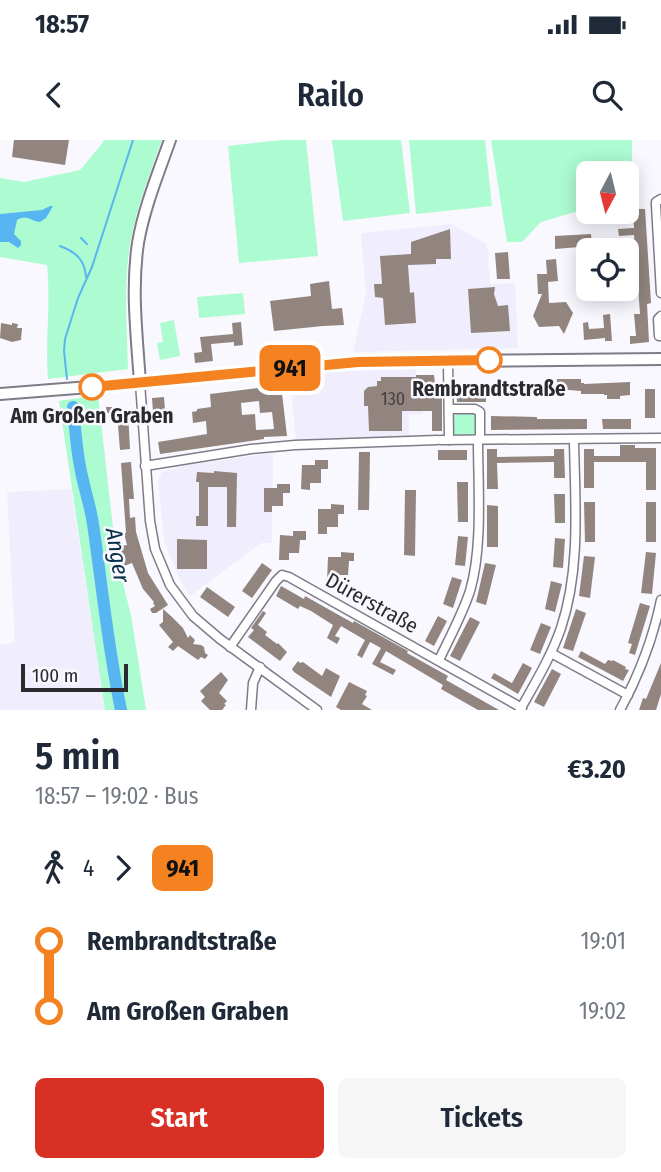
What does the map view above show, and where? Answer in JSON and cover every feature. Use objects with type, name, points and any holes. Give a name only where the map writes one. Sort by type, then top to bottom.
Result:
[{"type":"main road","points":[[140,383],[134,289],[138,242],[150,196],[170,140]]},
{"type":"main road","points":[[0,394],[393,360],[661,359]]},
{"type":"street","points":[[659,200],[661,293]]},
{"type":"street","points":[[661,316],[658,319],[661,336]]},
{"type":"street","points":[[442,440],[449,409],[448,360]]},
{"type":"street","points":[[140,383],[152,535],[164,574],[193,616],[230,647],[317,710]]},
{"type":"street","points":[[439,660],[461,614],[474,575],[478,537],[480,412],[449,409]]},
{"type":"street","points":[[145,466],[284,446],[442,440],[661,438]]},
{"type":"street","points":[[521,709],[551,653],[564,618],[575,545],[574,440]]},
{"type":"street","name":"Dürerstraße","points":[[230,647],[275,581],[282,575],[439,660],[521,709]]},
{"type":"street","points":[[620,710],[645,658],[661,600]]},
{"type":"street","points":[[551,653],[628,695]]},
{"type":"street","points":[[251,710],[253,683],[260,667]]},
{"type":"shaded area","points":[[451,224],[487,244],[490,284],[515,283],[518,348],[353,352],[366,293],[361,233]]},
{"type":"shaded area","points":[[416,369],[416,381],[422,390],[423,414],[409,414],[409,438],[296,442],[290,375]]},
{"type":"shaded area","points":[[273,453],[272,543],[261,543],[190,596],[179,578],[164,541],[158,480],[162,472],[182,466]]},
{"type":"shaded area","points":[[71,489],[105,710],[0,710],[0,644],[15,643],[7,492]]},
{"type":"green space","points":[[102,140],[162,140],[141,201],[129,255],[126,304],[128,369],[48,379],[47,265],[0,257],[0,178],[24,182],[80,170],[104,141]]},
{"type":"green space","points":[[306,140],[318,256],[239,263],[228,146]]},
{"type":"green space","points":[[332,140],[401,140],[410,213],[343,221]]},
{"type":"green space","points":[[409,140],[485,140],[492,206],[416,214]]},
{"type":"green space","points":[[491,140],[632,140],[632,161],[576,161],[576,212],[541,222],[522,242],[507,242]]},
{"type":"green space","points":[[243,293],[245,314],[199,318],[197,297]]},
{"type":"green space","points":[[174,320],[180,356],[160,360],[157,343],[163,342],[160,323]]},
{"type":"green space","points":[[98,395],[116,555],[131,615],[146,710],[105,710],[59,401]]},
{"type":"green space","points":[[459,412],[477,415],[474,437],[454,436],[452,422]]},
{"type":"water","points":[[53,206],[46,218],[40,222],[26,218],[17,220],[14,234],[21,241],[18,248],[9,242],[0,242],[0,214],[42,210]]},
{"type":"building","points":[[14,140],[69,140],[65,165],[12,157]]},
{"type":"building","points":[[639,209],[645,209],[651,303],[647,304],[649,342],[630,344],[630,336],[636,336],[634,314],[640,314],[639,238],[634,238],[634,235],[619,236],[618,229],[634,228],[634,224],[639,224]]},
{"type":"building","points":[[450,229],[451,259],[436,259],[436,264],[408,265],[410,293],[414,292],[416,323],[385,325],[383,298],[375,297],[374,284],[382,284],[380,256],[411,254],[411,242]]},
{"type":"building","points":[[591,234],[591,238],[576,238],[576,247],[555,249],[555,236]]},
{"type":"building","points":[[508,252],[510,279],[497,279],[495,253]]},
{"type":"building","points":[[556,259],[558,281],[548,282],[549,303],[566,302],[573,313],[564,334],[559,326],[539,327],[533,316],[542,294],[538,294],[537,274],[547,274],[546,260]]},
{"type":"building","points":[[329,281],[332,309],[342,308],[344,325],[274,331],[270,301],[311,296],[310,284]]},
{"type":"building","points":[[495,287],[498,306],[508,305],[510,331],[471,333],[468,289]]},
{"type":"building","points":[[610,314],[612,341],[605,341],[605,338],[584,340],[583,323],[588,322],[589,329],[604,328],[603,315]]},
{"type":"building","points":[[241,322],[243,345],[234,346],[234,342],[211,344],[213,361],[195,363],[194,353],[202,352],[200,337],[233,334],[232,323]]},
{"type":"building","points":[[1,323],[18,324],[17,328],[22,328],[21,340],[12,342],[0,338]]},
{"type":"building","points":[[434,375],[436,391],[442,391],[442,431],[432,431],[432,411],[402,411],[402,431],[369,431],[368,406],[364,406],[364,391],[368,387],[377,386],[381,377]]},
{"type":"building","points":[[557,379],[581,379],[584,384],[630,382],[630,395],[620,396],[620,399],[607,399],[604,394],[581,394],[581,391],[557,389]]},
{"type":"building","points":[[281,385],[287,436],[264,437],[160,454],[158,442],[207,434],[206,421],[193,423],[192,412],[211,407],[210,394]],"holes":[[[259,401],[260,413],[272,412],[274,429],[256,430],[255,414],[242,415],[241,403]]]},
{"type":"building","points":[[645,389],[655,389],[655,418],[645,418]]},
{"type":"building","points":[[456,391],[486,391],[486,402],[457,402]]},
{"type":"building","points":[[164,397],[166,424],[154,425],[152,398]]},
{"type":"building","points":[[106,407],[118,407],[119,412],[128,412],[130,449],[120,450],[117,413],[107,413]]},
{"type":"building","points":[[491,416],[587,419],[587,429],[491,430]]},
{"type":"building","points":[[602,419],[631,419],[631,429],[603,429]]},
{"type":"building","points":[[620,445],[656,448],[656,490],[646,490],[646,462],[594,462],[594,488],[584,488],[584,449],[594,449],[594,456],[620,456]]},
{"type":"building","points":[[487,449],[497,449],[497,457],[554,456],[554,449],[564,449],[565,478],[554,478],[554,462],[497,463],[498,489],[487,489]]},
{"type":"building","points":[[438,450],[467,450],[467,460],[438,460]]},
{"type":"building","points":[[359,452],[370,452],[369,510],[358,510]]},
{"type":"building","points":[[315,460],[328,460],[328,469],[321,469],[321,483],[310,483],[310,490],[301,489],[302,465],[315,465]]},
{"type":"building","points":[[131,462],[134,499],[129,499],[130,518],[135,517],[136,532],[148,573],[168,605],[156,613],[152,613],[150,609],[155,606],[154,602],[143,589],[132,563],[119,568],[116,555],[116,547],[127,545],[124,533],[121,463]]},
{"type":"building","points":[[197,472],[237,473],[236,527],[227,527],[227,487],[208,487],[208,526],[196,526],[196,516],[199,516]]},
{"type":"building","points":[[457,482],[468,482],[468,522],[458,522]]},
{"type":"building","points":[[277,484],[290,484],[290,493],[283,493],[283,506],[272,506],[272,512],[264,512],[264,488],[277,488]]},
{"type":"building","points":[[405,490],[416,490],[415,556],[404,555]]},
{"type":"building","points":[[554,494],[565,494],[565,523],[555,523]]},
{"type":"building","points":[[584,502],[595,502],[595,542],[585,542]]},
{"type":"building","points":[[646,502],[656,502],[656,542],[646,542]]},
{"type":"building","points":[[331,504],[344,505],[344,514],[338,514],[338,527],[327,527],[327,534],[318,534],[318,509],[331,509]]},
{"type":"building","points":[[487,505],[498,506],[498,547],[487,547]]},
{"type":"building","points":[[293,531],[306,531],[306,540],[300,540],[299,553],[289,553],[289,560],[279,560],[280,535],[293,536]]},
{"type":"building","points":[[458,536],[468,537],[465,566],[455,565]]},
{"type":"building","points":[[555,538],[565,539],[563,568],[553,567]]},
{"type":"building","points":[[177,539],[207,540],[207,569],[177,569]]},
{"type":"building","points":[[341,552],[354,553],[354,561],[349,561],[348,575],[336,575],[336,582],[327,582],[328,557],[341,557]]},
{"type":"building","points":[[646,552],[656,553],[652,594],[641,593]]},
{"type":"building","points":[[584,556],[595,557],[590,598],[579,596]]},
{"type":"building","points":[[262,563],[272,570],[252,598],[242,591]]},
{"type":"building","points":[[485,563],[496,565],[486,605],[476,602]]},
{"type":"building","points":[[452,577],[462,580],[453,608],[443,604]]},
{"type":"building","points":[[551,581],[562,584],[555,612],[545,609]]},
{"type":"building","points":[[281,586],[353,623],[354,621],[408,651],[407,653],[448,676],[446,680],[499,710],[478,710],[441,689],[443,685],[386,651],[380,662],[396,670],[393,675],[372,664],[381,648],[370,642],[362,658],[357,655],[365,640],[341,626],[335,636],[340,638],[337,644],[327,638],[333,625],[311,611],[300,606],[298,609],[276,596]]},
{"type":"building","points":[[207,587],[235,607],[228,617],[200,597]]},
{"type":"building","points":[[640,603],[650,606],[635,655],[629,653],[632,644],[628,643]]},
{"type":"building","points":[[163,609],[183,628],[188,638],[190,635],[195,640],[193,644],[204,647],[208,655],[205,659],[201,657],[198,660],[178,646],[173,651],[168,647],[173,642],[159,625],[163,622]]},
{"type":"building","points":[[576,609],[586,613],[573,651],[563,648]]},
{"type":"building","points":[[263,611],[266,613],[258,625],[267,632],[265,635],[287,652],[280,661],[248,637]]},
{"type":"building","points":[[438,616],[447,621],[434,646],[425,641]]},
{"type":"building","points":[[470,617],[480,622],[460,661],[450,656]]},
{"type":"building","points":[[541,623],[551,627],[540,654],[530,650]]},
{"type":"building","points":[[581,651],[605,664],[608,660],[613,660],[629,670],[623,681],[578,657]]},
{"type":"building","points":[[298,661],[322,676],[326,668],[340,676],[331,697],[294,672],[292,669]]},
{"type":"building","points":[[523,663],[532,668],[518,694],[491,678],[494,673],[512,683]]},
{"type":"building","points":[[661,663],[661,694],[656,710],[639,710],[643,698],[646,699]]},
{"type":"building","points":[[552,669],[561,674],[544,707],[534,702]]},
{"type":"building","points":[[221,672],[228,680],[219,693],[227,701],[224,704],[226,705],[222,710],[210,710],[201,701],[205,697],[200,691]]},
{"type":"building","points":[[349,682],[367,691],[362,704],[372,710],[341,710],[336,707]]},
{"type":"waterway","name":"Anger","points":[[67,379],[65,339],[78,298],[92,267],[133,140]]},
{"type":"waterway","points":[[81,238],[87,244]]},
{"type":"waterway","points":[[60,246],[79,257],[86,277]]},
{"type":"waterway","name":"Anger","points":[[73,407],[81,473],[93,524],[121,710]]},
{"type":"bus line","name":"941","points":[[92,387],[358,362],[489,360]]},
{"type":"place","name":"Rembrandtstraße","points":[[489,360]]},
{"type":"place","name":"Am Großen Graben","points":[[92,387]]}]
